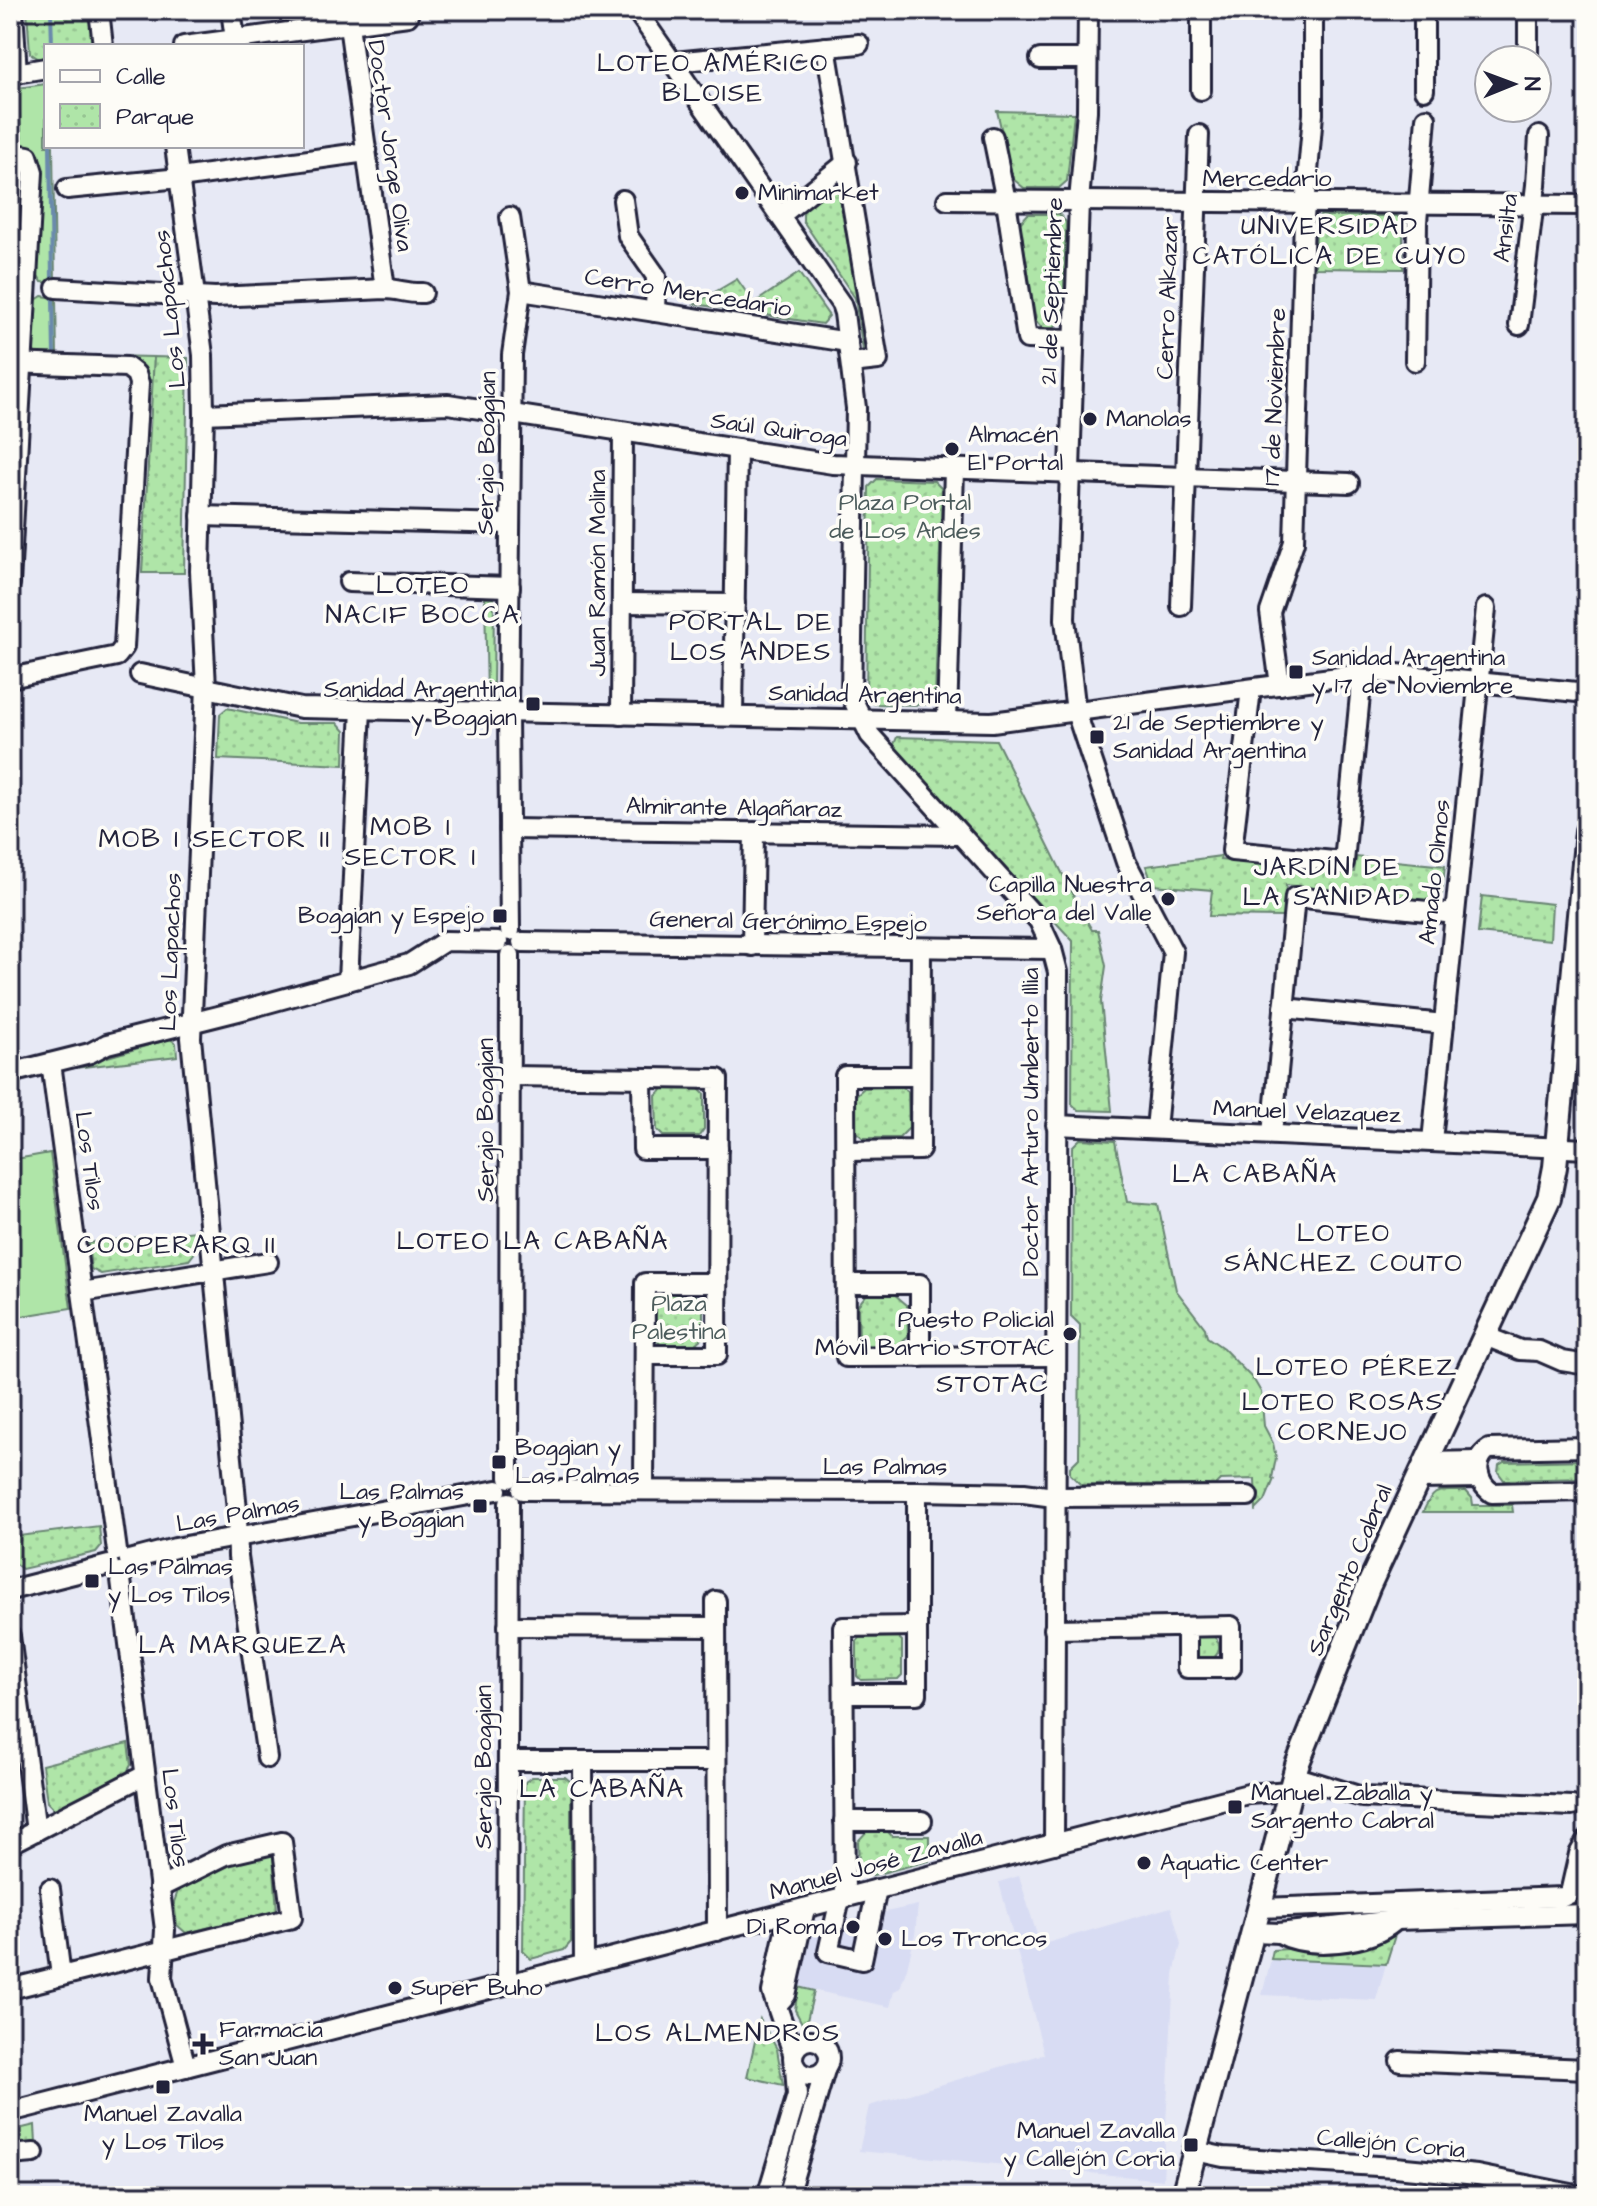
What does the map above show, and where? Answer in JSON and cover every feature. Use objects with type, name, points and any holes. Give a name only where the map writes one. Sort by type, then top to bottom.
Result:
[{"type":"main road","name":"Sargento Cabral","points":[[1183,2196],[1292,1784],[1369,1585],[1549,1198],[1587,831]]},
{"type":"street","points":[[13,10],[14,74],[44,68]]},
{"type":"street","points":[[99,10],[103,44]]},
{"type":"street","points":[[231,10],[235,39]]},
{"type":"street","name":"Doctor Arturo Umberto Illia","points":[[636,10],[841,304],[856,408],[851,696],[860,719],[870,735],[1039,921],[1052,949],[1058,972],[1054,1844]]},
{"type":"street","name":"21 de Septiembre","points":[[1088,10],[1087,111],[1079,201],[1065,619],[1076,712],[1126,862],[1173,952],[1156,1129]]},
{"type":"street","points":[[1201,10],[1201,90]]},
{"type":"street","name":"17 de Noviembre","points":[[1280,685],[1270,612],[1294,542],[1306,203],[1313,114],[1313,10]]},
{"type":"street","points":[[1424,10],[1424,90]]},
{"type":"street","points":[[1528,10],[1528,44]]},
{"type":"street","points":[[199,44],[348,17],[408,16]]},
{"type":"street","name":"Doctor Jorge Oliva","points":[[348,17],[385,289]]},
{"type":"street","points":[[674,62],[859,44]]},
{"type":"street","points":[[826,47],[878,360],[851,363]]},
{"type":"street","points":[[1040,59],[1087,59]]},
{"type":"street","points":[[1415,361],[1419,204],[1426,118]]},
{"type":"street","name":"Cerro Alkazar","points":[[1181,606],[1199,135]]},
{"type":"street","name":"Ansilta","points":[[1519,325],[1539,136]]},
{"type":"street","points":[[993,137],[1027,339],[1074,340]]},
{"type":"street","name":"Los Lapachos","points":[[175,148],[203,355],[200,571],[206,687],[191,1023],[238,1557],[267,1758]]},
{"type":"street","points":[[67,189],[180,178],[366,152]]},
{"type":"street","points":[[10,153],[28,156],[32,167],[16,363],[10,583]]},
{"type":"street","points":[[780,216],[847,162]]},
{"type":"street","points":[[623,200],[628,236],[656,276],[655,312]]},
{"type":"street","name":"Mercedario","points":[[947,200],[1587,205]]},
{"type":"street","name":"Sergio Boggian","points":[[507,1984],[508,713],[512,355],[521,291],[510,217]]},
{"type":"street","points":[[56,288],[215,297],[385,289],[408,294],[423,293]]},
{"type":"street","name":"Cerro Mercedario","points":[[521,291],[848,342]]},
{"type":"street","points":[[10,678],[117,656],[124,647],[139,383],[136,374],[127,367],[16,363]]},
{"type":"street","name":"Saúl Quiroga","points":[[204,414],[448,404],[833,464],[1349,483]]},
{"type":"street","name":"Juan Ramón Molina","points":[[621,715],[623,432]]},
{"type":"street","points":[[733,716],[737,449]]},
{"type":"street","points":[[947,721],[954,469]]},
{"type":"street","points":[[201,516],[510,524]]},
{"type":"street","points":[[349,582],[510,587]]},
{"type":"street","points":[[622,603],[735,604]]},
{"type":"street","name":"Amado Olmos","points":[[1432,1141],[1486,608]]},
{"type":"street","name":"Sanidad Argentina","points":[[140,674],[301,708],[992,722],[1377,672],[1587,693]]},
{"type":"street","points":[[1251,689],[1232,851],[1344,862],[1362,674]]},
{"type":"street","points":[[348,981],[361,709]]},
{"type":"street","name":"Almirante Algañaraz","points":[[509,829],[959,835]]},
{"type":"street","points":[[752,946],[754,832]]},
{"type":"street","points":[[1272,1134],[1295,897],[1455,914]]},
{"type":"street","name":"General Gerónimo Espejo","points":[[10,1073],[90,1053],[107,1044],[409,964],[445,941],[1052,949]]},
{"type":"street","points":[[846,1151],[920,1150],[921,948]]},
{"type":"street","points":[[1284,1008],[1444,1024]]},
{"type":"street","name":"Los Tilos","points":[[51,1063],[165,1930],[162,1978],[186,2067]]},
{"type":"street","points":[[510,1076],[718,1079],[717,1355],[645,1355]]},
{"type":"street","points":[[920,1076],[845,1076],[846,1357],[1055,1356]]},
{"type":"street","points":[[642,1078],[643,1149],[718,1149]]},
{"type":"street","name":"Manuel Velazquez","points":[[1056,1125],[1587,1149]]},
{"type":"street","points":[[82,1292],[268,1262]]},
{"type":"street","points":[[644,1490],[645,1283],[717,1283]]},
{"type":"street","points":[[846,1284],[920,1284],[920,1357]]},
{"type":"street","points":[[1485,1336],[1520,1350],[1587,1365]]},
{"type":"street","points":[[1587,1447],[1489,1449],[1483,1453],[1479,1470],[1483,1486],[1492,1493],[1587,1491]]},
{"type":"street","points":[[1422,1471],[1479,1470]]},
{"type":"street","name":"Las Palmas","points":[[10,1590],[175,1548],[509,1490],[917,1491],[1024,1493],[1054,1497],[1248,1496]]},
{"type":"street","points":[[844,1694],[917,1694],[917,1491]]},
{"type":"street","points":[[716,1601],[717,1931]]},
{"type":"street","points":[[508,1626],[716,1627]]},
{"type":"street","points":[[877,1889],[862,1960],[828,1952],[842,1898],[843,1627],[917,1626]]},
{"type":"street","points":[[1054,1629],[1187,1627]]},
{"type":"street","points":[[10,1636],[16,1724],[36,1831]]},
{"type":"street","points":[[508,1761],[716,1761]]},
{"type":"street","points":[[583,1761],[584,1965]]},
{"type":"street","points":[[10,1844],[145,1775]]},
{"type":"street","points":[[1292,1784],[1362,1797],[1572,1806]]},
{"type":"street","name":"Manuel José Zavalla","points":[[10,2112],[1292,1784]]},
{"type":"street","points":[[844,1821],[922,1821]]},
{"type":"street","points":[[1259,1908],[1563,1897],[1571,1889],[1579,1854],[1587,1840]]},
{"type":"street","points":[[10,1989],[292,1918],[282,1842],[226,1855],[159,1888]]},
{"type":"street","points":[[50,1889],[61,1976]]},
{"type":"street","points":[[797,1910],[781,1949],[772,1992],[809,2076],[825,2070]]},
{"type":"street","points":[[778,2004],[786,1995],[797,1910]]},
{"type":"street","points":[[1253,1932],[1279,1933],[1396,1920],[1587,1914]]},
{"type":"street","points":[[788,2196],[829,2059],[825,2047],[816,2041],[795,2048]]},
{"type":"street","points":[[767,2196],[797,2095],[795,2048]]},
{"type":"street","points":[[1400,2061],[1587,2069]]},
{"type":"street","name":"Callejón Coria","points":[[1195,2151],[1223,2157],[1477,2175],[1581,2196]]},
{"type":"street","points":[[10,2155],[34,2153]]},
{"type":"shaded area","points":[[1019,1876],[1040,1945],[1171,1907],[1181,1944],[1174,1974],[1163,2180],[859,2151],[869,2106],[1044,2054],[999,1882]]},
{"type":"shaded area","points":[[918,1905],[907,1968],[900,1988],[894,1991],[890,2007],[794,1986],[807,1929]]},
{"type":"shaded area","points":[[1271,1959],[1386,1964],[1376,2000],[1262,1995]]},
{"type":"green space","points":[[27,10],[90,10],[95,44],[44,44],[44,58],[39,59],[30,53]]},
{"type":"green space","points":[[44,84],[44,148],[53,148],[55,283],[42,282],[37,274],[42,163],[34,151],[10,144],[22,143],[17,88]]},
{"type":"green space","points":[[997,111],[1074,113],[1067,181],[1059,188],[1024,188],[1013,179]]},
{"type":"green space","points":[[835,184],[842,189],[865,351],[855,298],[803,221],[803,211]]},
{"type":"green space","points":[[1028,214],[1059,214],[1066,222],[1063,318],[1054,328],[1042,328],[1036,321],[1020,223]]},
{"type":"green space","points":[[1320,216],[1397,216],[1403,221],[1403,269],[1315,268],[1316,219]]},
{"type":"green space","points":[[799,273],[829,316],[822,324],[695,304],[737,279],[754,303]]},
{"type":"green space","points":[[42,296],[56,298],[57,355],[154,357],[153,381],[147,379],[144,372],[37,358],[33,348],[36,300]]},
{"type":"green space","points":[[154,357],[188,358],[184,573],[142,573]]},
{"type":"green space","name":"Plaza Portal de Los Andes","points":[[877,479],[934,481],[942,489],[935,698],[925,705],[873,704],[866,697],[869,487]]},
{"type":"green space","points":[[485,598],[494,599],[493,690],[487,696]]},
{"type":"green space","points":[[227,708],[297,723],[338,723],[345,731],[344,765],[218,759],[220,714]]},
{"type":"green space","points":[[897,737],[996,740],[1081,911],[1092,930],[1098,930],[1106,966],[1101,1001],[1112,1111],[1078,1110],[1072,1104],[1073,941],[893,747]]},
{"type":"green space","points":[[1221,856],[1220,860],[1354,872],[1356,857],[1445,866],[1442,894],[1431,901],[1286,885],[1283,917],[1209,916],[1212,890],[1153,885],[1146,866]]},
{"type":"green space","points":[[1482,896],[1552,904],[1550,940],[1478,933]]},
{"type":"green space","points":[[170,1039],[176,1043],[177,1056],[66,1069]]},
{"type":"green space","points":[[902,1087],[908,1092],[909,1128],[899,1138],[863,1138],[856,1132],[856,1095],[864,1088]]},
{"type":"green space","points":[[663,1089],[699,1089],[704,1094],[704,1129],[699,1136],[663,1136],[657,1130],[656,1096]]},
{"type":"green space","points":[[1080,1139],[1115,1141],[1127,1202],[1158,1204],[1176,1290],[1205,1328],[1207,1337],[1223,1348],[1254,1380],[1261,1392],[1264,1426],[1273,1443],[1276,1458],[1274,1479],[1265,1501],[1256,1510],[1255,1479],[1220,1480],[1215,1485],[1081,1485],[1070,1474],[1070,1467],[1079,1458],[1080,1325],[1071,1316],[1072,1147]]},
{"type":"green space","points":[[50,1153],[71,1308],[10,1318],[10,1160]]},
{"type":"green space","points":[[195,1231],[196,1251],[189,1260],[101,1274],[91,1269],[88,1243]]},
{"type":"green space","name":"Plaza Palestina","points":[[664,1292],[691,1292],[703,1303],[703,1337],[695,1344],[660,1344],[654,1337],[654,1302]]},
{"type":"green space","points":[[867,1294],[894,1294],[907,1305],[908,1336],[898,1345],[863,1345],[859,1340],[858,1305]]},
{"type":"green space","points":[[1587,1460],[1587,1478],[1504,1480],[1498,1472],[1499,1465],[1504,1462]]},
{"type":"green space","points":[[1466,1491],[1473,1505],[1512,1505],[1513,1512],[1423,1512],[1431,1497],[1439,1492]]},
{"type":"green space","points":[[99,1526],[101,1546],[96,1552],[22,1569],[14,1563],[10,1537]]},
{"type":"green space","points":[[1206,1634],[1215,1638],[1219,1647],[1215,1656],[1206,1660],[1197,1656],[1193,1647],[1197,1638]]},
{"type":"green space","points":[[898,1637],[902,1641],[902,1675],[898,1679],[861,1680],[857,1676],[857,1641],[860,1638]]},
{"type":"green space","points":[[128,1743],[131,1765],[127,1772],[55,1810],[47,1802],[42,1765]]},
{"type":"green space","points":[[532,1777],[565,1777],[571,1782],[571,1942],[564,1950],[531,1959],[523,1951],[525,1782]]},
{"type":"green space","points":[[868,1830],[886,1830],[892,1836],[929,1836],[929,1861],[870,1876],[859,1868],[858,1841]]},
{"type":"green space","points":[[270,1854],[273,1856],[277,1911],[186,1933],[177,1925],[174,1902],[178,1891],[229,1865]]},
{"type":"green space","points":[[1396,1932],[1386,1964],[1271,1959],[1273,1950],[1371,1943]]},
{"type":"green space","points":[[798,1987],[814,1991],[805,2029],[795,2010]]},
{"type":"green space","points":[[760,2019],[777,2049],[783,2085],[747,2077]]},
{"type":"green space","points":[[35,2125],[36,2144],[10,2146],[10,2131]]},
{"type":"waterway","points":[[51,10],[52,44]]},
{"type":"waterway","points":[[50,148],[52,281]]},
{"type":"waterway","points":[[53,300],[54,357]]},
{"type":"place","name":"Minimarket","points":[[742,193]]},
{"type":"place","name":"Manolas","points":[[1090,419]]},
{"type":"place","name":"Almacén El Portal","points":[[952,449]]},
{"type":"place","name":"Sanidad Argentina y 17 de Noviembre","points":[[1296,672]]},
{"type":"place","name":"Sanidad Argentina y Boggian","points":[[533,704]]},
{"type":"place","name":"21 de Septiembre y Sanidad Argentina","points":[[1097,737]]},
{"type":"place","name":"Capilla Nuestra Señora del Valle","points":[[1168,899]]},
{"type":"place","name":"Boggian y Espejo","points":[[500,916]]},
{"type":"place","name":"Puesto Policial Móvil Barrio STOTAC","points":[[1070,1334]]},
{"type":"place","name":"Boggian y Las Palmas","points":[[499,1462]]},
{"type":"place","name":"Las Palmas y Boggian","points":[[480,1506]]},
{"type":"place","name":"Las Palmas y Los Tilos","points":[[92,1581]]},
{"type":"place","name":"Manuel Zaballa y Sargento Cabral","points":[[1235,1807]]},
{"type":"place","name":"Aquatic Center","points":[[1144,1863]]},
{"type":"place","name":"Di Roma","points":[[853,1927]]},
{"type":"place","name":"Los Troncos","points":[[885,1939]]},
{"type":"place","name":"Super Buho","points":[[395,1988]]},
{"type":"place","name":"Farmacia San Juan","points":[[203,2044]]},
{"type":"place","name":"Manuel Zavalla y Los Tilos","points":[[163,2087]]},
{"type":"place","name":"Manuel Zavalla y Callejón Coria","points":[[1191,2145]]},
{"type":"district","name":"LOTEO AMÉRICO BLOISE","points":[[713,78]]},
{"type":"district","name":"UNIVERSIDAD CATÓLICA DE CUYO","points":[[1330,241]]},
{"type":"district","name":"LOTEO NACIF BOCCA","points":[[423,600]]},
{"type":"district","name":"PORTAL DE LOS ANDES","points":[[751,637]]},
{"type":"district","name":"MOB I SECTOR II","points":[[215,839]]},
{"type":"district","name":"MOB I SECTOR I","points":[[411,842]]},
{"type":"district","name":"JARDÍN DE LA SANIDAD","points":[[1327,882]]},
{"type":"district","name":"LA CABAÑA","points":[[1255,1174]]},
{"type":"district","name":"LOTEO LA CABAÑA","points":[[533,1241]]},
{"type":"district","name":"COOPERARQ II","points":[[177,1245]]},
{"type":"district","name":"LOTEO SÁNCHEZ COUTO","points":[[1344,1248]]},
{"type":"district","name":"LOTEO PÉREZ","points":[[1357,1367]]},
{"type":"district","name":"STOTAC","points":[[993,1384]]},
{"type":"district","name":"LOTEO ROSAS CORNEJO","points":[[1343,1417]]},
{"type":"district","name":"LA MARQUEZA","points":[[243,1645]]},
{"type":"district","name":"LA CABAÑA","points":[[602,1789]]},
{"type":"district","name":"LOS ALMENDROS","points":[[718,2033]]}]
